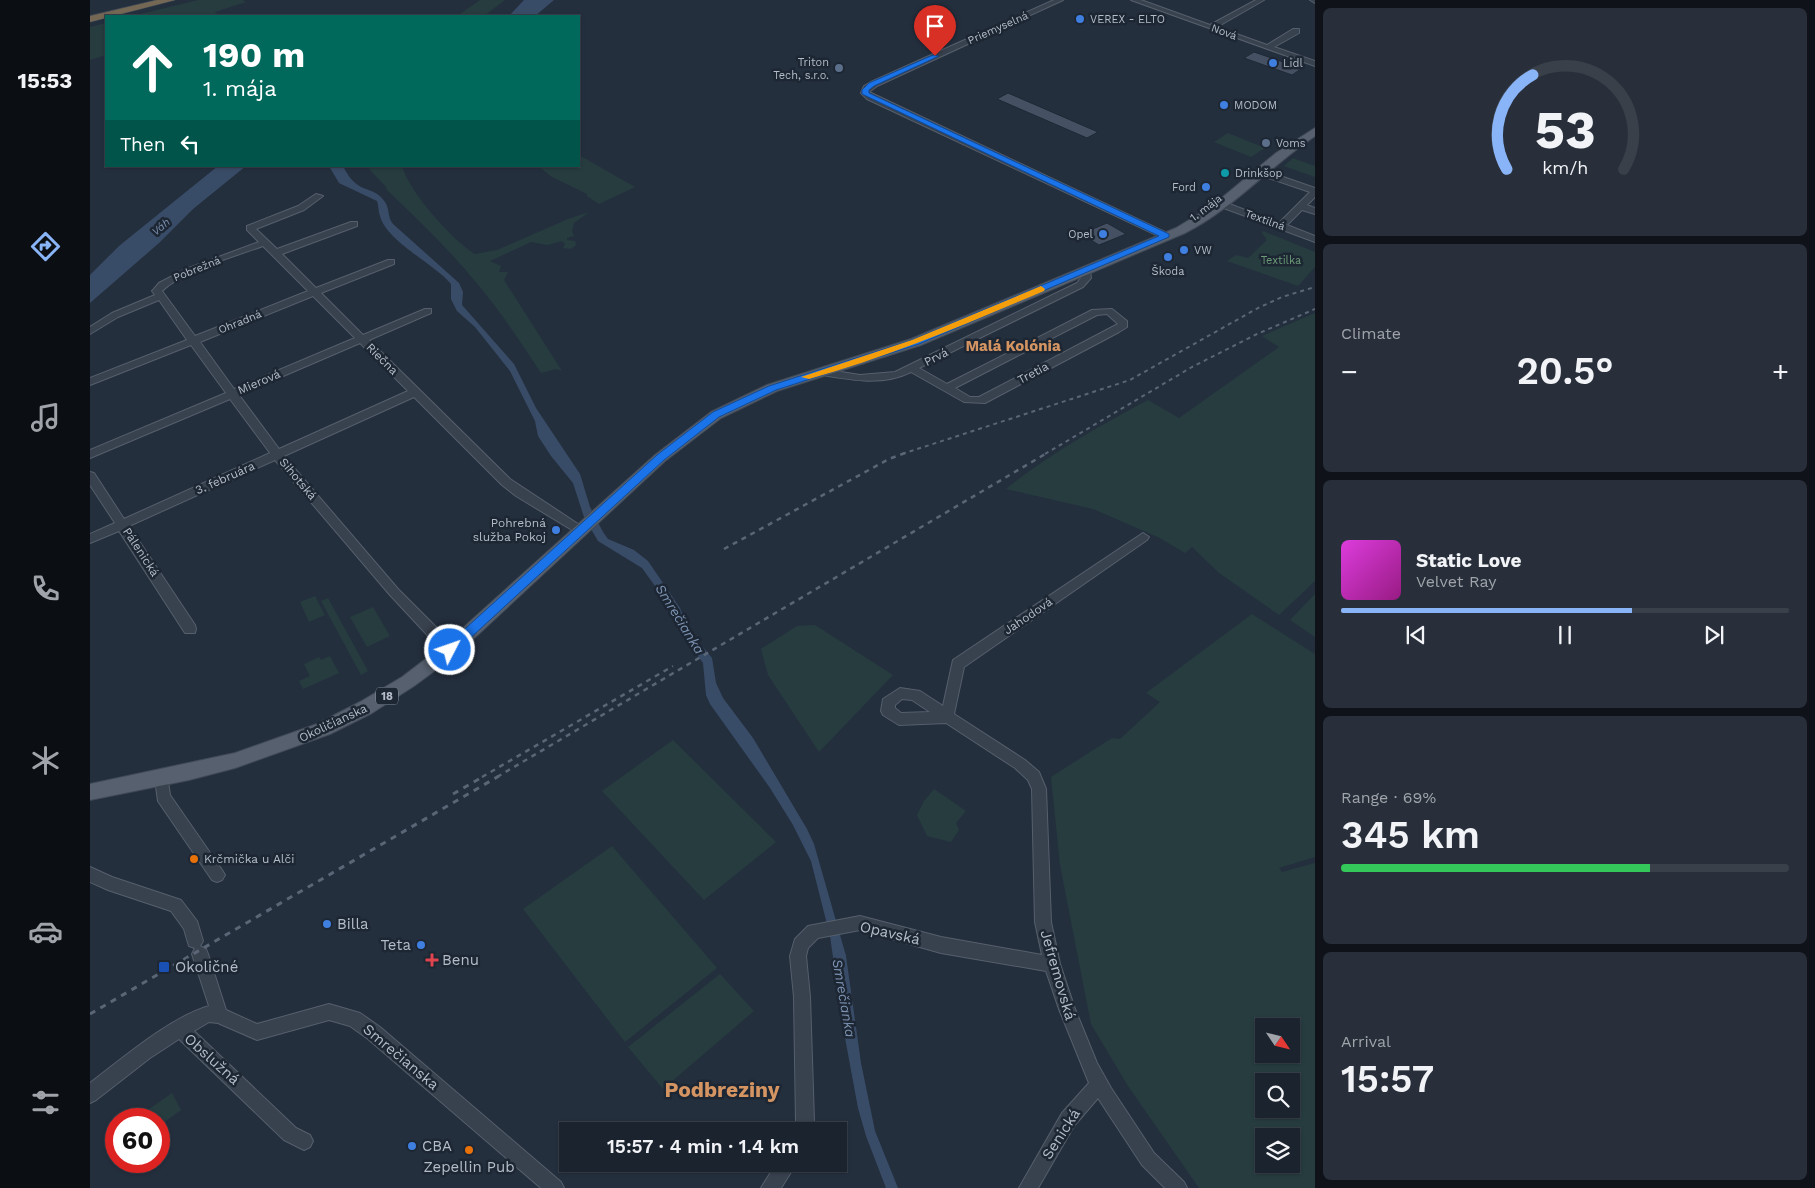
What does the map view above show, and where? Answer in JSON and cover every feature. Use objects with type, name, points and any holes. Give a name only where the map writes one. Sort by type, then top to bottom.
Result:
[{"type":"highway","points":[[123,15],[174,1]]},
{"type":"highway","points":[[109,15],[174,1]]},
{"type":"highway","points":[[90,19],[105,16]]},
{"type":"highway","points":[[90,23],[105,19]]},
{"type":"main road","name":"1. mája","points":[[1219,203],[1263,160],[1315,123]]},
{"type":"main road","name":"1. mája","points":[[614,500],[682,440],[716,415],[772,388],[916,342],[1166,236],[1188,229],[1315,130]]},
{"type":"main road","name":"Okoličianska","points":[[90,792],[162,779],[254,755],[325,729],[394,692],[450,650],[614,500]]},
{"type":"street","name":"Nová","points":[[1134,0],[1315,64]]},
{"type":"street","points":[[1238,0],[1252,5]]},
{"type":"street","points":[[1211,27],[1261,0]]},
{"type":"street","name":"Priemyselná","points":[[1055,1],[874,84],[867,88],[865,93],[876,100],[1166,236]]},
{"type":"street","points":[[1268,47],[1296,31]]},
{"type":"street","points":[[1260,172],[1315,192],[1281,226]]},
{"type":"street","name":"Riečna","points":[[319,196],[301,208],[250,228],[506,482],[520,493],[582,529]]},
{"type":"street","name":"Textilná","points":[[1219,203],[1315,239]]},
{"type":"street","points":[[1301,206],[1315,211]]},
{"type":"street","points":[[276,254],[354,224]]},
{"type":"street","name":"Pobrežná","points":[[160,296],[157,289],[165,282],[264,242]]},
{"type":"street","name":"Ohradná","points":[[90,382],[391,262]]},
{"type":"street","name":"Prvá","points":[[822,372],[860,378],[892,377],[913,369],[1080,285],[1086,278],[1085,270]]},
{"type":"street","points":[[90,331],[115,314],[160,296]]},
{"type":"street","name":"Sihotská","points":[[160,296],[277,454],[394,592],[450,650]]},
{"type":"street","name":"Mierová","points":[[90,454],[428,311]]},
{"type":"street","name":"Tretia","points":[[1109,311],[1119,317],[1123,325],[978,402],[968,400],[948,388],[1095,312],[1109,311]]},
{"type":"street","points":[[858,362],[855,370],[860,378]]},
{"type":"street","points":[[913,369],[948,388]]},
{"type":"street","name":"3. februára","points":[[90,539],[415,392]]},
{"type":"street","name":"Pálenická","points":[[90,476],[190,629]]},
{"type":"street","name":"Jahodová","points":[[947,717],[958,664],[1143,536]]},
{"type":"street","name":"Jefremovská","points":[[947,717],[1020,764],[1037,780],[1039,789],[1043,922],[1052,964],[1075,1033],[1100,1085],[1148,1159],[1178,1188]]},
{"type":"street","points":[[162,779],[163,797],[217,875]]},
{"type":"street","points":[[90,874],[108,883],[176,905],[191,926],[220,1015],[202,1016],[180,1029]]},
{"type":"street","name":"Opavská","points":[[804,1122],[802,997],[798,956],[801,944],[814,931],[860,923],[941,945],[1052,964]]},
{"type":"street","name":"Smrečianska","points":[[220,1015],[257,1032],[329,1012],[354,1019],[374,1033],[555,1188]]},
{"type":"street","name":"Obslužná","points":[[90,1094],[138,1057],[180,1029],[242,1085],[290,1134],[304,1141]]},
{"type":"street","name":"Senická","points":[[1028,1188],[1060,1132],[1090,1092],[1100,1085]]},
{"type":"street","points":[[770,1188],[781,1172]]},
{"type":"green space","points":[[198,0],[243,0],[246,2],[215,12],[219,15],[136,15]]},
{"type":"green space","points":[[480,0],[505,0],[485,15],[458,15]]},
{"type":"green space","points":[[105,23],[105,55],[90,60],[90,27]]},
{"type":"green space","points":[[1228,133],[1265,148],[1251,157],[1214,142]]},
{"type":"green space","points":[[580,156],[635,187],[599,204],[587,196],[587,194],[552,177],[539,167],[580,167]]},
{"type":"green space","points":[[1293,158],[1315,166],[1315,177],[1284,166]]},
{"type":"green space","points":[[369,167],[402,167],[413,189],[432,214],[455,238],[475,254],[497,250],[568,219],[589,212],[574,223],[572,231],[574,236],[567,238],[567,240],[575,241],[576,245],[571,249],[563,248],[565,244],[562,241],[547,245],[531,242],[490,261],[501,266],[499,272],[508,272],[504,280],[562,371],[556,369],[541,373],[509,325],[464,268],[386,189]]},
{"type":"green space","name":"Textilka","points":[[1263,231],[1315,252],[1315,267],[1298,286],[1227,261],[1236,255],[1248,258],[1267,240],[1262,233]]},
{"type":"green space","points":[[1315,313],[1315,581],[1279,615],[1219,573],[1192,547],[1185,553],[1160,538],[1093,509],[1006,489],[1057,452],[1148,400],[1179,418],[1279,347],[1262,336]]},
{"type":"green space","points":[[1315,594],[1315,637],[1290,620]]},
{"type":"green space","points":[[315,596],[325,615],[309,622],[300,602]]},
{"type":"green space","points":[[328,598],[368,671],[361,675],[321,601]]},
{"type":"green space","points":[[373,607],[390,636],[367,647],[350,617]]},
{"type":"green space","points":[[1252,614],[1315,654],[1315,857],[1279,868],[1282,872],[1315,863],[1315,1188],[1199,1188],[1128,1086],[1091,1024],[1060,865],[1051,777],[1112,738],[1120,739],[1160,702],[1146,693]]},
{"type":"green space","points":[[815,625],[893,675],[819,752],[768,675],[761,649],[797,626]]},
{"type":"green space","points":[[330,656],[339,673],[303,689],[299,681],[310,676],[304,664],[319,657],[321,660]]},
{"type":"green space","points":[[673,740],[776,842],[704,900],[602,791]]},
{"type":"green space","points":[[934,789],[966,811],[956,823],[959,830],[951,842],[927,836],[917,815],[924,801]]},
{"type":"green space","points":[[612,846],[717,968],[625,1042],[523,909]]},
{"type":"green space","points":[[720,974],[754,1011],[663,1089],[628,1047]]},
{"type":"green space","points":[[172,1093],[181,1110],[170,1118],[170,1108],[151,1108]]},
{"type":"water","points":[[524,0],[554,0],[536,15],[510,15]]},
{"type":"water","name":"Váh","points":[[217,167],[245,167],[193,209],[159,243],[90,303],[90,275],[119,246]]},
{"type":"water","name":"Smrečianka","points":[[330,167],[344,167],[359,186],[380,196],[387,205],[393,224],[459,283],[463,292],[462,305],[514,364],[536,408],[580,474],[590,507],[603,532],[608,539],[634,550],[648,561],[680,608],[689,630],[712,658],[716,683],[723,698],[753,738],[814,844],[846,956],[861,1063],[875,1131],[898,1188],[886,1188],[866,1136],[858,1108],[843,1027],[830,936],[811,861],[793,825],[770,788],[710,704],[706,695],[703,663],[687,640],[668,604],[642,568],[598,541],[584,517],[573,483],[551,456],[538,436],[535,421],[510,371],[475,327],[457,311],[451,299],[451,284],[444,276],[392,235],[384,226],[377,201],[339,183]]},
{"type":"building","name":"Lidl","points":[[1254,52],[1304,67],[1292,75],[1244,58]]},
{"type":"building","points":[[1008,93],[1098,132],[1087,138],[997,99]]},
{"type":"building","name":"Opel","points":[[1107,223],[1126,234],[1099,245],[1081,234]]},
{"type":"railway","points":[[904,453],[1130,380],[1258,308],[1282,297],[1315,287]]},
{"type":"railway","points":[[1045,454],[1192,367],[1257,334],[1315,309]]},
{"type":"railway","points":[[724,549],[889,459],[904,453]]},
{"type":"railway","points":[[497,777],[1047,453]]},
{"type":"railway","points":[[482,777],[673,666]]},
{"type":"railway","points":[[453,794],[484,776]]},
{"type":"railway","points":[[90,1014],[499,776]]},
{"type":"slow traffic","points":[[806,377],[916,342],[1041,289]]},
{"type":"place","name":"VEREX - ELTO","points":[[1080,19]]},
{"type":"place","name":"Lidl","points":[[1273,63]]},
{"type":"place","name":"Triton Tech, s.r.o.","points":[[839,68]]},
{"type":"place","name":"MODOM","points":[[1224,105]]},
{"type":"place","name":"Voms","points":[[1266,143]]},
{"type":"place","name":"Drinkšop","points":[[1225,173]]},
{"type":"place","name":"Ford","points":[[1206,187]]},
{"type":"place","name":"Opel","points":[[1103,234]]},
{"type":"place","name":"VW","points":[[1184,250]]},
{"type":"place","name":"Škoda","points":[[1168,257]]},
{"type":"place","name":"Pohrebná služba Pokoj","points":[[556,530]]},
{"type":"place","name":"Krčmička u Alči","points":[[194,859]]},
{"type":"place","name":"Billa","points":[[327,924]]},
{"type":"place","name":"Teta","points":[[421,945]]},
{"type":"place","name":"Benu","points":[[432,960]]},
{"type":"place","name":"Okoličné","points":[[164,967]]},
{"type":"place","name":"CBA","points":[[412,1146]]},
{"type":"place","name":"Zepellin Pub","points":[[469,1150]]},
{"type":"district","name":"Malá Kolónia","points":[[1013,346]]},
{"type":"district","name":"Podbreziny","points":[[722,1089]]},
{"type":"route","points":[[450,650],[660,458],[698,426],[735,404],[772,388],[916,342],[1166,236],[866,94],[866,90],[872,84],[935,56]]}]
